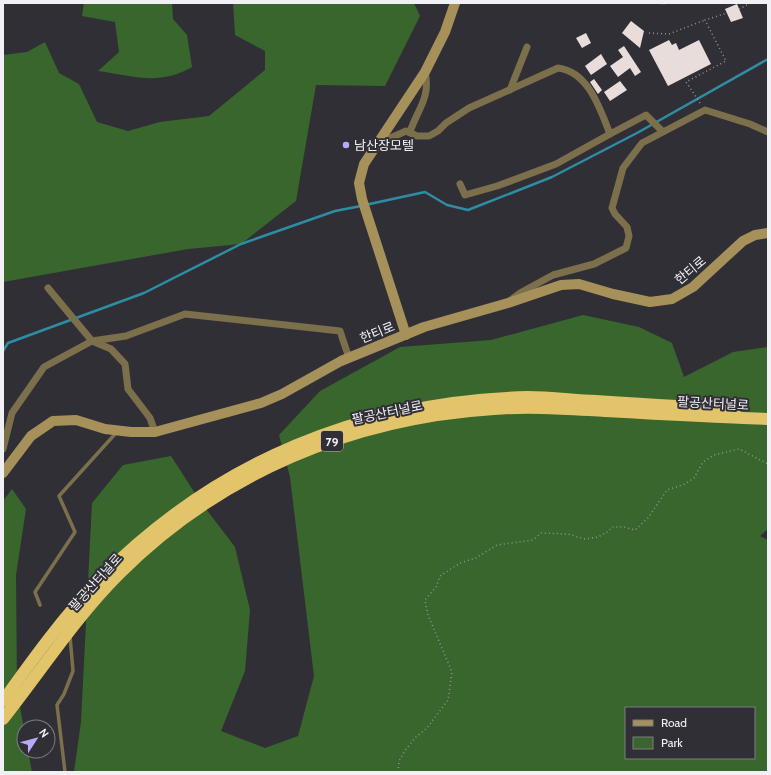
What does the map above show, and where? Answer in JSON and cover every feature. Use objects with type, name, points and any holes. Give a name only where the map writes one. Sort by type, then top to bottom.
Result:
[{"type":"highway","name":"팔공산터널로","points":[[3,701],[69,613],[100,579],[138,543],[185,505],[227,478],[304,440],[344,426],[396,412],[480,399],[530,397],[768,411]]},
{"type":"highway","name":"팔공산터널로","points":[[3,719],[95,599],[145,550],[197,508],[237,483],[314,447],[353,434],[400,422],[494,409],[546,408],[768,419]]},
{"type":"street","points":[[406,335],[360,194],[360,177],[364,164],[425,72],[446,32],[456,3]]},
{"type":"street","points":[[510,90],[527,47]]},
{"type":"street","points":[[377,144],[406,132],[410,132],[417,136],[428,136],[438,131],[446,123],[469,108],[554,68],[569,70],[577,75],[598,104],[610,134]]},
{"type":"street","points":[[410,132],[426,96],[427,83],[425,72]]},
{"type":"street","points":[[508,303],[520,294],[553,275],[594,264],[626,248],[629,236],[627,227],[615,214],[612,208],[623,168],[642,143],[704,110],[750,124],[768,132]]},
{"type":"street","points":[[460,184],[465,195],[497,186],[556,164],[646,115],[662,131]]},
{"type":"street","name":"한티로","points":[[3,473],[31,436],[53,421],[76,420],[105,429],[155,432],[262,403],[349,358],[440,321],[508,303],[554,287],[572,284],[650,302],[672,299],[693,287],[743,241],[755,235],[768,233]]},
{"type":"street","points":[[48,288],[72,319],[92,341],[112,349],[125,364],[128,389],[150,418],[155,432]]},
{"type":"street","points":[[3,449],[12,413],[44,367],[92,341],[126,336],[185,314],[340,331],[349,358]]},
{"type":"lane","points":[[40,605],[35,592],[75,532],[59,496],[118,430]]},
{"type":"lane","points":[[65,772],[57,705],[64,694],[73,671],[70,633]]},
{"type":"path","points":[[739,9],[751,3]]},
{"type":"path","points":[[649,33],[669,34],[727,14]]},
{"type":"path","points":[[704,110],[686,82],[726,61],[705,20],[709,19]]},
{"type":"path","points":[[398,772],[398,761],[406,748],[427,728],[448,700],[452,672],[428,615],[425,600],[436,587],[440,576],[460,563],[476,558],[497,545],[534,540],[541,533],[568,534],[585,539],[598,537],[609,532],[612,528],[624,527],[634,530],[648,518],[667,490],[685,484],[694,478],[703,462],[714,455],[739,449],[768,464]]},
{"type":"green space","points":[[84,3],[172,3],[173,19],[187,35],[192,67],[180,73],[157,78],[135,77],[98,71],[119,52],[115,22],[82,16]]},
{"type":"green space","points":[[233,3],[414,3],[420,16],[385,86],[316,85],[296,201],[241,244],[188,249],[3,282],[3,55],[27,52],[45,42],[59,73],[79,84],[97,122],[128,131],[160,122],[209,116],[265,70],[265,51],[235,35]]},
{"type":"green space","points":[[583,315],[639,327],[672,343],[684,377],[733,352],[768,347],[768,529],[760,536],[768,540],[768,772],[74,772],[81,722],[92,503],[123,465],[171,456],[200,501],[235,547],[250,610],[245,671],[221,731],[265,748],[298,736],[314,676],[290,477],[279,435],[320,391],[400,347],[491,340]]},
{"type":"green space","points":[[12,489],[26,509],[16,575],[17,691],[22,719],[16,719],[16,759],[30,759],[32,772],[3,772],[3,501]]},
{"type":"building","points":[[737,4],[743,18],[731,22],[725,9]]},
{"type":"building","points":[[631,21],[644,31],[640,48],[622,33]]},
{"type":"building","points":[[586,33],[591,43],[582,48],[576,38]]},
{"type":"building","points":[[669,40],[672,45],[676,43],[679,50],[699,40],[711,64],[668,86],[649,50]]},
{"type":"building","points":[[624,46],[641,72],[635,76],[630,68],[618,77],[610,66],[623,57],[618,50]]},
{"type":"building","points":[[601,54],[607,64],[591,75],[585,66]]},
{"type":"building","points":[[594,79],[602,90],[598,94],[590,82]]},
{"type":"building","points":[[620,81],[627,90],[610,101],[604,92]]},
{"type":"waterway","points":[[365,205],[425,192],[447,205],[468,210],[552,177],[637,133],[768,59]]},
{"type":"waterway","points":[[3,351],[8,343],[144,293],[241,244],[335,211],[361,206]]},
{"type":"place","name":"남산장모텔","points":[[346,145]]}]
